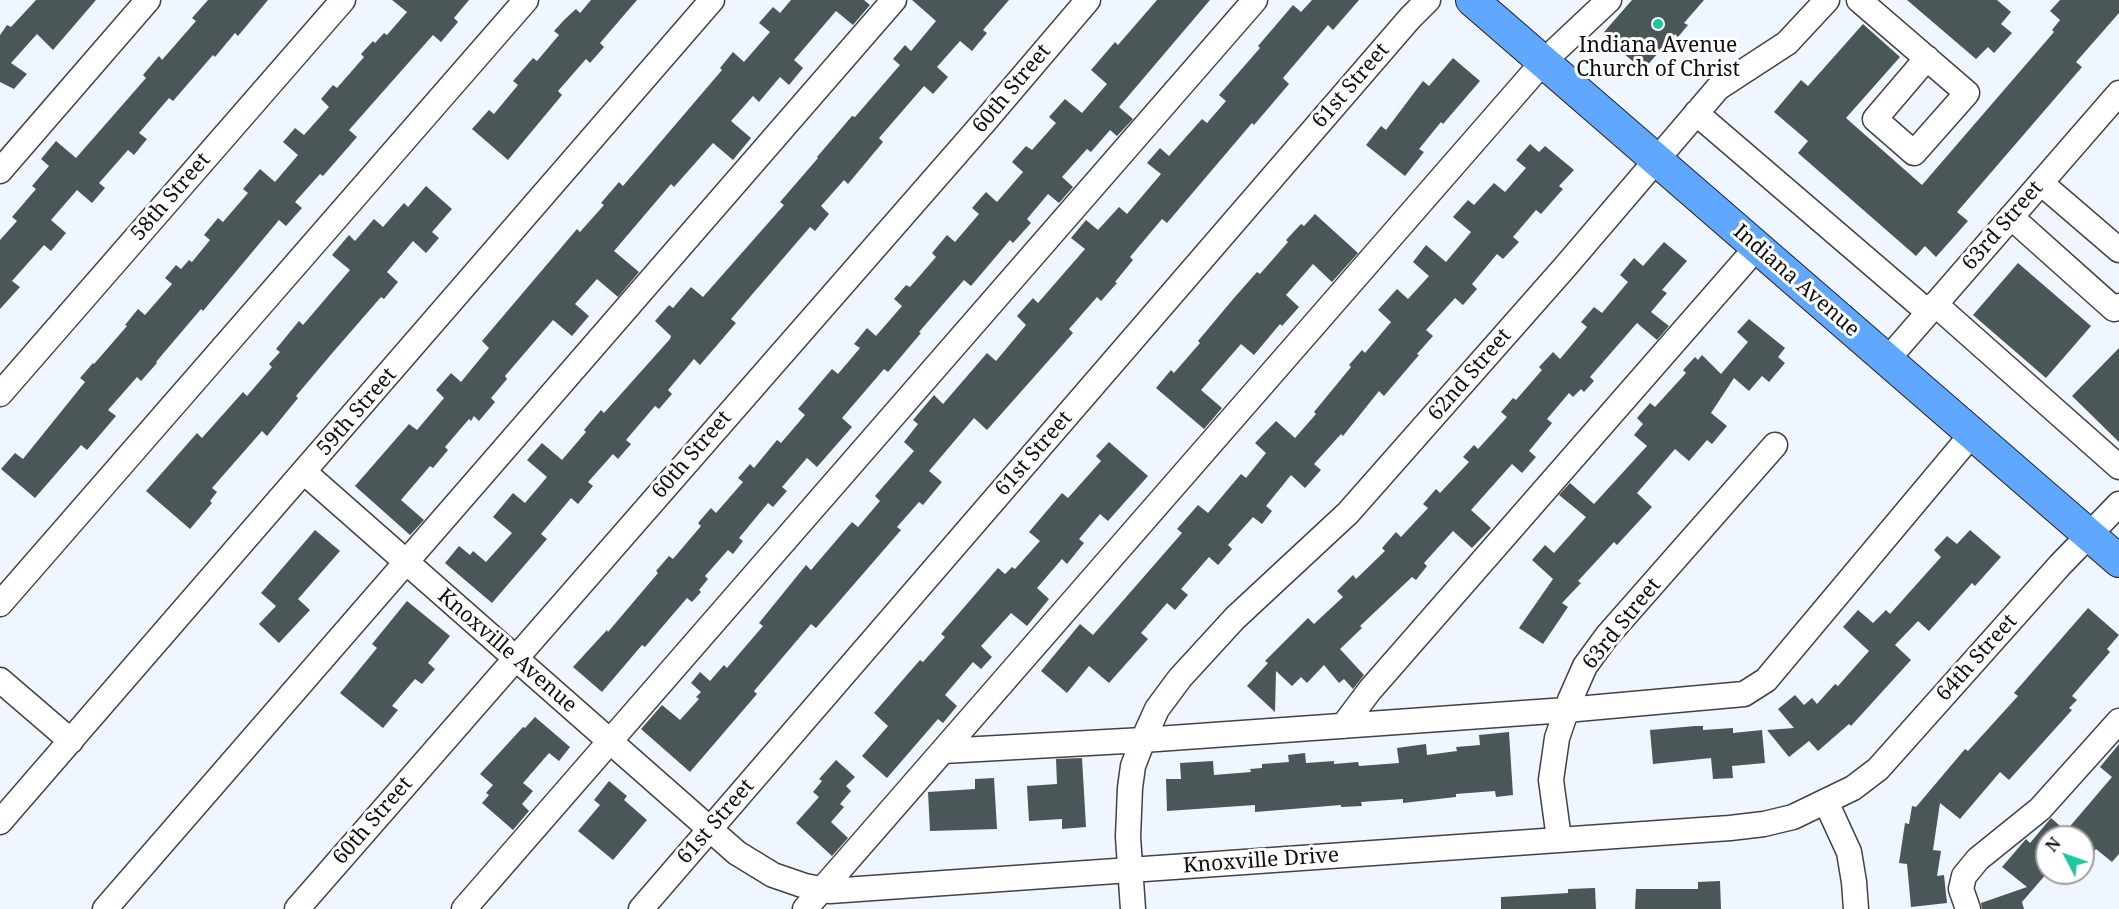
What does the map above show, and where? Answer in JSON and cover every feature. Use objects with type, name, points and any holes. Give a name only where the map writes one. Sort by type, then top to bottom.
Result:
[{"type":"main road","name":"Indiana Avenue","points":[[1472,0],[2119,561]]},
{"type":"street","points":[[0,171],[148,0]]},
{"type":"street","name":"58th Street","points":[[0,394],[343,0]]},
{"type":"street","points":[[0,604],[526,0]]},
{"type":"street","name":"59th Street","points":[[0,822],[712,0]]},
{"type":"street","points":[[105,909],[894,0]]},
{"type":"street","name":"60th Street","points":[[297,909],[986,121],[1088,0]]},
{"type":"street","points":[[465,909],[1255,0]]},
{"type":"street","name":"61st Street","points":[[641,909],[1386,45],[1428,0]]},
{"type":"street","points":[[805,909],[1543,62],[1609,0]]},
{"type":"street","name":"62nd Street","points":[[1133,909],[1128,827],[1130,788],[1133,766],[1157,708],[1180,678],[1235,618],[1348,513],[1557,276],[1718,88],[1787,43],[1827,0]]},
{"type":"street","points":[[1859,0],[1927,58]]},
{"type":"street","name":"63rd Street","points":[[1887,360],[2119,93]]},
{"type":"street","points":[[1696,113],[1932,308],[2119,467]]},
{"type":"street","points":[[2041,183],[2119,250]]},
{"type":"street","points":[[2011,217],[2114,309],[2119,306]]},
{"type":"street","points":[[1343,726],[1370,690],[1757,247]]},
{"type":"street","points":[[943,751],[1343,726],[1744,694],[1766,680],[1972,434]]},
{"type":"street","name":"63rd Street","points":[[1559,839],[1551,780],[1557,738],[1585,666],[1607,636],[1775,445]]},
{"type":"street","name":"Knoxville Avenue","points":[[304,472],[710,829]]},
{"type":"street","name":"64th Street","points":[[1826,802],[1853,788],[1878,769],[2060,565],[2119,504]]},
{"type":"street","points":[[0,680],[71,741]]},
{"type":"street","points":[[1968,909],[1961,889],[1964,876],[1971,867],[2040,809],[2119,721]]},
{"type":"street","points":[[1826,802],[1849,852],[1856,909]]},
{"type":"street","name":"Knoxville Drive","points":[[710,829],[737,853],[773,875],[830,891],[1764,824],[1793,817],[1826,802]]},
{"type":"building","points":[[36,0],[96,0],[53,50],[37,34],[11,63],[27,74],[14,89],[0,82],[0,35],[7,25],[11,27]]},
{"type":"building","points":[[208,0],[268,0],[238,36],[235,33],[215,57],[213,55],[173,101],[169,98],[139,133],[147,139],[134,155],[128,150],[99,183],[105,188],[92,203],[77,190],[51,220],[66,233],[51,251],[44,245],[12,281],[20,287],[0,309],[0,240],[17,221],[12,217],[36,189],[32,186],[49,166],[41,159],[56,141],[76,158],[146,78],[143,75],[159,56],[162,60],[196,21],[192,18]]},
{"type":"building","points":[[392,0],[469,0],[454,18],[458,22],[441,42],[433,35],[349,130],[357,137],[323,176],[320,174],[295,202],[302,208],[286,226],[279,220],[141,381],[137,377],[108,410],[116,416],[87,450],[81,445],[35,498],[1,469],[15,453],[23,459],[85,382],[80,378],[127,326],[125,325],[138,309],[145,315],[172,284],[165,278],[176,265],[181,269],[189,260],[192,262],[210,240],[204,235],[218,218],[223,222],[248,193],[243,189],[260,169],[275,182],[298,155],[283,142],[295,128],[304,135],[329,107],[321,99],[333,85],[337,88],[364,57],[361,54],[373,41],[375,43],[384,33],[387,35],[407,12]]},
{"type":"building","points":[[591,0],[637,0],[600,43],[604,47],[590,63],[586,59],[558,91],[562,95],[508,160],[472,129],[489,110],[494,114],[518,85],[513,81],[533,58],[537,61],[559,35],[554,31],[565,19],[576,9],[580,13]]},
{"type":"building","points":[[791,0],[864,0],[870,5],[853,25],[836,11],[794,60],[803,68],[789,85],[780,77],[759,102],[753,96],[731,121],[751,138],[733,160],[713,143],[674,187],[671,184],[614,251],[639,272],[618,297],[597,279],[575,304],[589,316],[572,336],[553,320],[505,376],[507,379],[491,398],[495,402],[479,421],[474,416],[471,421],[469,419],[445,447],[448,450],[433,468],[430,466],[401,500],[424,520],[410,535],[355,486],[409,424],[417,430],[444,398],[436,390],[451,373],[461,382],[489,348],[482,341],[577,229],[580,232],[604,205],[601,203],[619,182],[623,186],[722,70],[720,68],[733,52],[744,62],[770,32],[759,23],[773,7],[780,13]]},
{"type":"building","points":[[912,0],[1009,0],[983,30],[987,33],[972,51],[960,41],[937,67],[948,77],[933,94],[924,86],[879,138],[883,142],[848,184],[844,180],[821,206],[829,214],[815,231],[810,227],[731,319],[736,323],[700,365],[694,359],[668,390],[672,394],[659,409],[655,406],[626,440],[631,444],[618,459],[613,454],[588,482],[593,486],[578,504],[571,498],[541,534],[547,539],[492,603],[445,563],[459,546],[470,555],[473,551],[486,562],[512,533],[493,517],[513,493],[525,503],[547,477],[527,460],[542,443],[562,460],[601,410],[604,413],[670,339],[671,336],[655,321],[669,305],[673,308],[691,287],[703,297],[784,205],[780,202],[817,157],[900,65],[893,59],[905,45],[911,51],[936,21]]},
{"type":"building","points":[[1157,0],[1210,0],[1119,107],[1133,119],[1117,136],[1110,130],[1091,152],[1087,149],[1062,177],[1073,187],[1059,203],[1048,194],[1027,219],[1031,223],[1013,243],[1010,240],[971,286],[964,280],[888,372],[884,369],[842,418],[852,427],[817,467],[807,458],[782,487],[787,491],[773,507],[768,503],[739,538],[743,541],[733,554],[728,550],[705,576],[708,579],[699,590],[701,592],[692,602],[687,598],[645,647],[642,645],[602,692],[573,667],[607,630],[608,632],[658,573],[656,571],[669,556],[673,559],[701,526],[698,523],[711,508],[716,513],[743,482],[738,478],[750,464],[754,468],[777,440],[781,443],[805,415],[798,409],[832,369],[838,374],[860,348],[854,344],[867,328],[876,336],[902,306],[894,299],[906,285],[910,287],[936,257],[932,253],[947,235],[955,242],[979,214],[972,208],[986,192],[997,202],[1023,172],[1012,162],[1026,146],[1032,150],[1056,123],[1049,117],[1065,99],[1082,113],[1107,84],[1091,70],[1115,42],[1118,45]]},
{"type":"building","points":[[1312,0],[1359,0],[1333,30],[1328,25],[1283,78],[1289,84],[1254,125],[1252,123],[1167,223],[1162,219],[1130,257],[1133,260],[1115,282],[1117,283],[1101,301],[1097,297],[1069,329],[1073,333],[987,430],[974,418],[929,471],[942,482],[923,505],[919,502],[897,527],[901,530],[816,628],[811,624],[754,691],[757,694],[690,772],[641,729],[662,705],[680,720],[699,699],[696,697],[701,692],[691,683],[700,672],[710,681],[724,665],[727,668],[763,626],[759,623],[806,565],[811,570],[852,522],[858,527],[880,501],[875,496],[914,451],[904,442],[918,424],[913,420],[934,395],[943,404],[987,353],[996,361],[1026,325],[1017,316],[1033,298],[1038,303],[1085,249],[1071,238],[1086,220],[1098,230],[1119,207],[1127,214],[1161,174],[1147,163],[1160,148],[1169,156],[1202,119],[1207,123],[1226,101],[1219,95],[1260,48],[1258,46],[1293,5],[1301,12]]},
{"type":"building","points":[[1632,0],[1704,0],[1684,23],[1688,25],[1678,37],[1675,34],[1643,70],[1616,47],[1618,45],[1604,32]]},
{"type":"building","points":[[1907,0],[1997,0],[2011,12],[2001,24],[2012,33],[1994,53],[1988,47],[1976,59]]},
{"type":"building","points":[[2060,0],[2119,0],[2119,13],[2076,62],[2082,67],[1957,212],[1968,221],[1936,257],[1925,246],[1916,256],[1798,153],[1808,141],[1774,112],[1801,80],[1808,86],[1863,24],[1900,57],[1846,118],[1922,185],[2054,32],[2052,30],[2060,20],[2050,11]]},
{"type":"building","points":[[1453,58],[1480,81],[1419,149],[1424,152],[1405,176],[1366,145],[1381,126],[1386,130],[1423,81],[1429,86]]},
{"type":"building","points":[[1530,144],[1539,152],[1545,146],[1574,170],[1559,186],[1563,189],[1541,214],[1536,210],[1513,237],[1519,242],[1503,259],[1497,254],[1472,284],[1477,289],[1463,305],[1455,298],[1426,330],[1433,336],[1417,354],[1419,355],[1384,396],[1379,391],[1343,436],[1341,434],[1314,464],[1321,470],[1305,488],[1291,475],[1266,506],[1272,511],[1262,524],[1253,517],[1228,545],[1232,549],[1218,565],[1209,557],[1181,589],[1188,595],[1175,610],[1167,603],[1141,633],[1148,639],[1109,683],[1089,666],[1067,693],[1041,671],[1080,624],[1093,635],[1182,533],[1177,529],[1198,505],[1208,513],[1241,474],[1246,478],[1266,453],[1255,443],[1276,421],[1295,438],[1351,367],[1349,365],[1362,350],[1365,353],[1391,322],[1378,310],[1397,289],[1408,299],[1429,276],[1413,262],[1426,245],[1446,262],[1471,232],[1453,217],[1468,200],[1474,205],[1494,183],[1505,192],[1526,168],[1516,160]]},
{"type":"building","points":[[426,186],[452,209],[432,232],[439,238],[426,253],[413,241],[387,272],[398,282],[384,299],[381,297],[334,351],[296,396],[298,398],[267,436],[262,431],[212,488],[217,492],[210,501],[212,503],[190,529],[146,491],[197,433],[202,438],[243,392],[247,396],[272,367],[269,364],[280,352],[276,349],[299,321],[303,325],[350,270],[332,255],[349,235],[355,241],[374,219],[383,227],[404,203],[408,207]]},
{"type":"building","points":[[1315,214],[1358,253],[1332,282],[1313,264],[1286,295],[1299,307],[1282,326],[1280,324],[1254,355],[1241,344],[1201,390],[1222,408],[1204,429],[1156,388],[1171,370],[1174,373],[1234,298],[1257,272],[1260,274],[1288,242],[1286,240],[1301,224],[1304,226]]},
{"type":"building","points":[[1664,242],[1687,261],[1662,290],[1667,293],[1651,312],[1669,326],[1657,340],[1637,323],[1590,377],[1594,381],[1584,392],[1581,389],[1573,397],[1569,393],[1547,419],[1552,423],[1529,451],[1536,457],[1522,473],[1512,464],[1471,510],[1491,528],[1472,548],[1453,531],[1424,563],[1427,566],[1416,580],[1412,577],[1360,626],[1362,628],[1340,649],[1364,675],[1353,689],[1344,679],[1339,683],[1324,665],[1307,683],[1301,677],[1292,686],[1276,671],[1275,712],[1247,686],[1268,663],[1265,661],[1308,618],[1314,624],[1343,597],[1337,591],[1353,575],[1356,579],[1385,551],[1382,548],[1396,532],[1401,537],[1428,508],[1423,504],[1436,489],[1440,493],[1469,462],[1463,457],[1474,445],[1478,449],[1507,417],[1501,412],[1513,398],[1516,400],[1542,370],[1539,367],[1553,352],[1560,359],[1587,327],[1581,322],[1594,307],[1602,313],[1628,282],[1620,275],[1634,258],[1643,266]]},
{"type":"building","points":[[2018,263],[2091,326],[2046,378],[1973,315]]},
{"type":"building","points":[[1749,319],[1785,348],[1778,357],[1785,363],[1769,382],[1762,376],[1749,391],[1734,378],[1711,413],[1727,426],[1712,444],[1707,440],[1689,461],[1675,449],[1637,493],[1652,507],[1617,545],[1614,542],[1578,581],[1581,583],[1562,603],[1568,607],[1543,644],[1519,628],[1553,579],[1532,560],[1545,545],[1554,553],[1586,517],[1559,495],[1570,483],[1594,504],[1647,446],[1634,435],[1643,424],[1637,418],[1650,403],[1655,407],[1686,373],[1683,370],[1695,357],[1698,360],[1702,355],[1721,374],[1748,342],[1737,332]]},
{"type":"building","points":[[2119,348],[2119,442],[2072,396]]},
{"type":"building","points":[[1109,442],[1148,476],[1108,521],[1100,514],[1079,539],[1084,543],[1067,564],[1062,559],[1037,588],[1049,599],[1027,626],[1011,613],[981,646],[992,657],[981,669],[973,662],[945,695],[957,706],[943,723],[938,719],[887,778],[862,756],[888,726],[874,713],[920,660],[923,662],[945,637],[941,634],[998,568],[1005,574],[1012,567],[1015,569],[1040,541],[1029,532],[1062,493],[1068,498],[1101,461],[1096,456]]},
{"type":"building","points":[[315,530],[340,551],[298,599],[310,610],[279,643],[259,624],[276,606],[261,593]]},
{"type":"building","points":[[1970,530],[2001,557],[1975,586],[1972,583],[1929,631],[1918,621],[1895,645],[1911,660],[1851,726],[1849,724],[1818,751],[1809,741],[1789,757],[1767,730],[1794,728],[1778,709],[1795,695],[1804,705],[1812,698],[1817,704],[1835,684],[1838,686],[1869,651],[1843,627],[1858,610],[1873,623],[1886,610],[1890,614],[1941,557],[1934,550],[1947,536],[1957,544]]},
{"type":"building","points":[[407,601],[450,636],[428,663],[435,669],[422,684],[415,679],[392,706],[398,710],[383,728],[340,693],[377,648],[372,644]]},
{"type":"building","points":[[2088,608],[2119,635],[2107,649],[2110,652],[2072,696],[2077,700],[2069,708],[2072,710],[2009,780],[2000,772],[1960,819],[1940,803],[1933,850],[1941,851],[1937,876],[1944,875],[1947,903],[1911,907],[1907,864],[1899,863],[1905,823],[1909,824],[1912,806],[1916,807],[1965,749],[1968,751],[2018,696],[2014,693]]},
{"type":"building","points":[[535,717],[570,747],[559,761],[549,753],[523,783],[533,791],[522,804],[529,811],[513,830],[482,803],[489,795],[486,793],[493,785],[480,774]]},
{"type":"building","points":[[1703,726],[1703,730],[1733,728],[1733,733],[1762,730],[1765,763],[1732,766],[1733,778],[1713,779],[1711,758],[1653,764],[1650,730]]},
{"type":"building","points":[[1509,732],[1513,795],[1496,797],[1495,791],[1456,794],[1456,797],[1403,803],[1403,799],[1361,802],[1362,806],[1341,807],[1341,805],[1255,812],[1255,805],[1167,811],[1166,779],[1181,779],[1180,763],[1213,761],[1214,775],[1251,772],[1250,769],[1262,768],[1262,764],[1289,762],[1288,755],[1305,753],[1306,763],[1358,762],[1359,766],[1399,763],[1397,748],[1426,744],[1427,755],[1457,751],[1456,747],[1480,745],[1479,735]]},
{"type":"building","points":[[2119,744],[2119,854],[2112,862],[2095,850],[2095,825],[2071,825],[2112,777],[2100,767]]},
{"type":"building","points":[[1082,758],[1086,827],[1062,829],[1062,819],[1029,821],[1027,786],[1057,784],[1056,759]]},
{"type":"building","points":[[836,760],[855,777],[846,786],[851,791],[840,804],[844,807],[831,822],[848,838],[832,856],[796,823],[819,797],[813,792],[822,781],[819,779]]},
{"type":"building","points":[[994,778],[997,829],[930,831],[928,792],[975,789],[975,779]]},
{"type":"building","points":[[609,781],[627,796],[624,800],[647,820],[613,860],[578,831],[600,805],[594,800]]},
{"type":"building","points":[[2051,818],[2059,825],[2045,825]]},
{"type":"building","points":[[2035,837],[2037,885],[2022,902],[2024,909],[1982,909],[1981,903],[2027,887],[2002,867],[2026,839],[2030,843]]},
{"type":"building","points":[[1720,881],[1721,909],[1635,909],[1636,889],[1698,889],[1698,882]]},
{"type":"building","points":[[1595,888],[1596,909],[1501,909],[1501,897],[1568,893],[1568,889]]},
{"type":"place","name":"Indiana Avenue Church of Christ","points":[[1658,24]]}]
